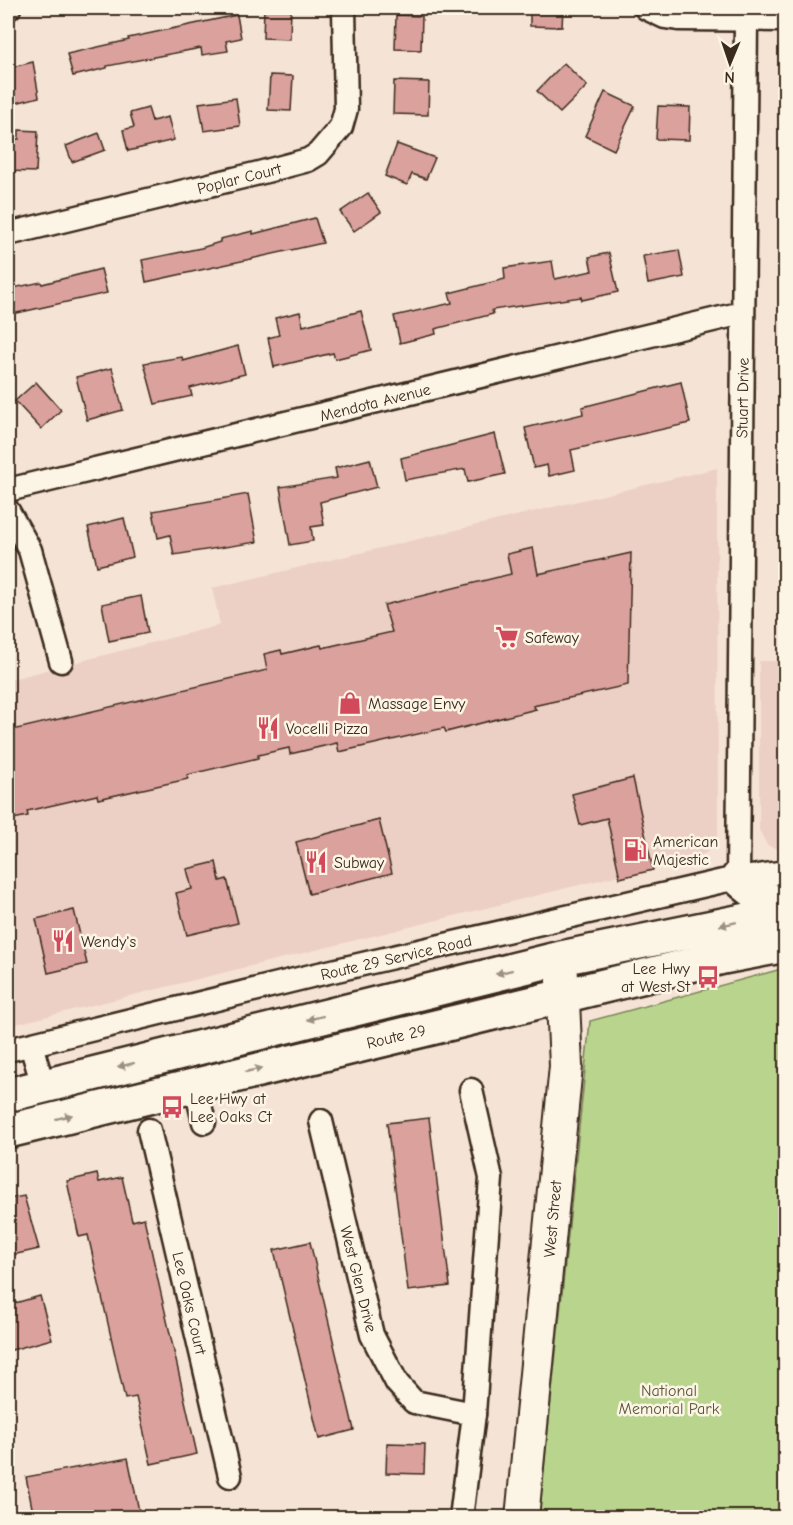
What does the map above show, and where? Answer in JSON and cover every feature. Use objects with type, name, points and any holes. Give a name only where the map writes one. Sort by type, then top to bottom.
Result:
[{"type":"main road","points":[[738,878],[754,894],[776,903],[786,904]]},
{"type":"main road","points":[[8,1095],[561,958],[786,912]]},
{"type":"main road","name":"Route 29","points":[[8,1131],[563,996],[786,945]]},
{"type":"main road","name":"West Street","points":[[522,1518],[566,1066],[561,958]]},
{"type":"street","name":"Poplar Court","points":[[8,234],[259,173],[308,160],[318,154],[341,127],[346,109],[344,8]]},
{"type":"street","points":[[646,8],[665,17],[678,19],[786,21]]},
{"type":"street","name":"Stuart Drive","points":[[738,878],[746,20]]},
{"type":"street","name":"Mendota Avenue","points":[[8,490],[742,313]]},
{"type":"street","points":[[8,511],[30,550],[61,661]]},
{"type":"street","name":"Route 29 Service Road","points":[[8,1050],[315,975],[738,878],[786,872]]},
{"type":"street","name":"West Street","points":[[552,921],[561,958]]},
{"type":"street","points":[[32,1045],[43,1086]]},
{"type":"street","points":[[195,1084],[204,1122]]},
{"type":"street","points":[[461,1518],[474,1414],[491,1178],[471,1090]]},
{"type":"street","name":"West Glen Drive","points":[[321,1121],[372,1335],[397,1383],[414,1402],[474,1414]]},
{"type":"street","name":"Lee Oaks Court","points":[[149,1130],[230,1476]]},
{"type":"shaded area","points":[[717,468],[718,834],[714,845],[705,854],[8,1026],[8,680],[220,625],[212,588]]},
{"type":"shaded area","points":[[759,661],[785,661],[785,852],[767,845],[759,830]]},
{"type":"green space","name":"National Memorial Park","points":[[785,968],[785,1517],[539,1517],[590,1021]]},
{"type":"building","points":[[264,8],[291,8],[290,39],[263,38]]},
{"type":"building","points":[[530,8],[563,8],[562,27],[530,26]]},
{"type":"building","points":[[237,15],[241,38],[226,41],[228,51],[202,55],[201,48],[107,66],[107,68],[73,76],[67,54],[129,40],[128,38]]},
{"type":"building","points":[[396,15],[422,16],[421,50],[395,49]]},
{"type":"building","points":[[33,62],[39,97],[8,105],[8,68]]},
{"type":"building","points":[[564,63],[587,86],[560,113],[537,91]]},
{"type":"building","points":[[270,75],[293,76],[291,111],[268,110]]},
{"type":"building","points":[[394,81],[429,82],[428,115],[393,114]]},
{"type":"building","points":[[605,92],[635,106],[614,150],[585,136]]},
{"type":"building","points":[[236,98],[240,126],[204,131],[199,103]]},
{"type":"building","points":[[658,106],[690,107],[689,140],[656,139]]},
{"type":"building","points":[[148,108],[152,121],[168,117],[174,140],[128,151],[123,130],[134,127],[130,113]]},
{"type":"building","points":[[19,130],[38,131],[36,172],[8,171],[8,139],[19,139]]},
{"type":"building","points":[[99,133],[105,150],[72,162],[66,146]]},
{"type":"building","points":[[397,144],[435,158],[426,179],[412,174],[407,185],[385,176]]},
{"type":"building","points":[[368,193],[381,212],[354,231],[340,212]]},
{"type":"building","points":[[315,218],[323,243],[146,282],[142,260],[201,248],[220,242],[220,239],[253,231],[253,234]]},
{"type":"building","points":[[679,250],[684,277],[648,284],[643,256]]},
{"type":"building","points":[[609,253],[618,292],[582,300],[581,297],[492,310],[493,314],[435,329],[436,334],[400,343],[394,316],[452,303],[449,293],[505,279],[504,268],[552,261],[555,279],[592,271],[589,257]]},
{"type":"building","points":[[101,269],[107,293],[8,315],[8,289],[41,282],[42,284]]},
{"type":"building","points":[[361,311],[371,350],[335,359],[333,353],[274,367],[268,338],[279,335],[275,318],[300,312],[303,326]]},
{"type":"building","points":[[238,346],[245,374],[190,388],[192,396],[155,404],[144,363],[182,357],[183,361]]},
{"type":"building","points":[[112,368],[123,410],[87,420],[76,377]]},
{"type":"building","points":[[36,382],[61,410],[41,429],[15,401]]},
{"type":"building","points":[[681,382],[690,423],[571,450],[575,470],[549,476],[547,465],[534,468],[525,428],[583,414],[582,407]]},
{"type":"building","points":[[495,434],[505,474],[468,482],[465,469],[405,480],[401,458]]},
{"type":"building","points":[[370,459],[377,487],[320,502],[324,525],[311,527],[313,541],[290,545],[280,487],[337,478],[335,468]]},
{"type":"building","points":[[248,494],[257,542],[174,555],[170,535],[158,538],[153,511]]},
{"type":"building","points":[[124,518],[133,557],[97,566],[88,527]]},
{"type":"building","points":[[533,548],[538,574],[631,553],[628,685],[533,706],[536,709],[446,732],[444,728],[339,752],[337,743],[290,754],[289,748],[187,775],[188,779],[98,799],[97,795],[27,811],[28,816],[8,820],[8,731],[267,670],[264,654],[281,650],[282,654],[321,645],[322,648],[392,632],[384,605],[511,574],[507,554]]},
{"type":"building","points":[[141,596],[148,633],[109,641],[102,604]]},
{"type":"building","points":[[633,778],[653,870],[620,878],[607,818],[580,825],[572,794]]},
{"type":"building","points":[[379,820],[392,873],[309,894],[296,842]]},
{"type":"building","points":[[216,862],[220,881],[227,879],[238,923],[187,935],[176,893],[192,889],[187,869]]},
{"type":"building","points":[[74,910],[87,964],[48,973],[36,919]]},
{"type":"building","points":[[429,1118],[450,1286],[408,1291],[387,1123]]},
{"type":"building","points":[[97,1174],[99,1182],[122,1177],[132,1221],[144,1218],[197,1454],[151,1464],[136,1397],[125,1399],[88,1235],[79,1237],[67,1181]]},
{"type":"building","points":[[24,1196],[39,1249],[8,1256],[8,1199]]},
{"type":"building","points":[[310,1242],[354,1430],[319,1439],[274,1250]]},
{"type":"building","points":[[40,1296],[52,1339],[8,1351],[8,1305]]},
{"type":"building","points":[[387,1443],[425,1444],[424,1474],[386,1473]]},
{"type":"building","points":[[128,1458],[139,1511],[105,1518],[34,1518],[26,1477]]},
{"type":"place","name":"Safeway","points":[[507,637]]},
{"type":"place","name":"Massage Envy","points":[[350,703]]},
{"type":"place","name":"Vocelli Pizza","points":[[268,728]]},
{"type":"place","name":"American Majestic","points":[[635,850]]},
{"type":"place","name":"Subway","points":[[316,862]]},
{"type":"place","name":"Wendy's","points":[[63,941]]},
{"type":"place","name":"Lee Hwy at West St","points":[[708,977]]},
{"type":"place","name":"Lee Hwy at Lee Oaks Ct","points":[[172,1107]]}]
